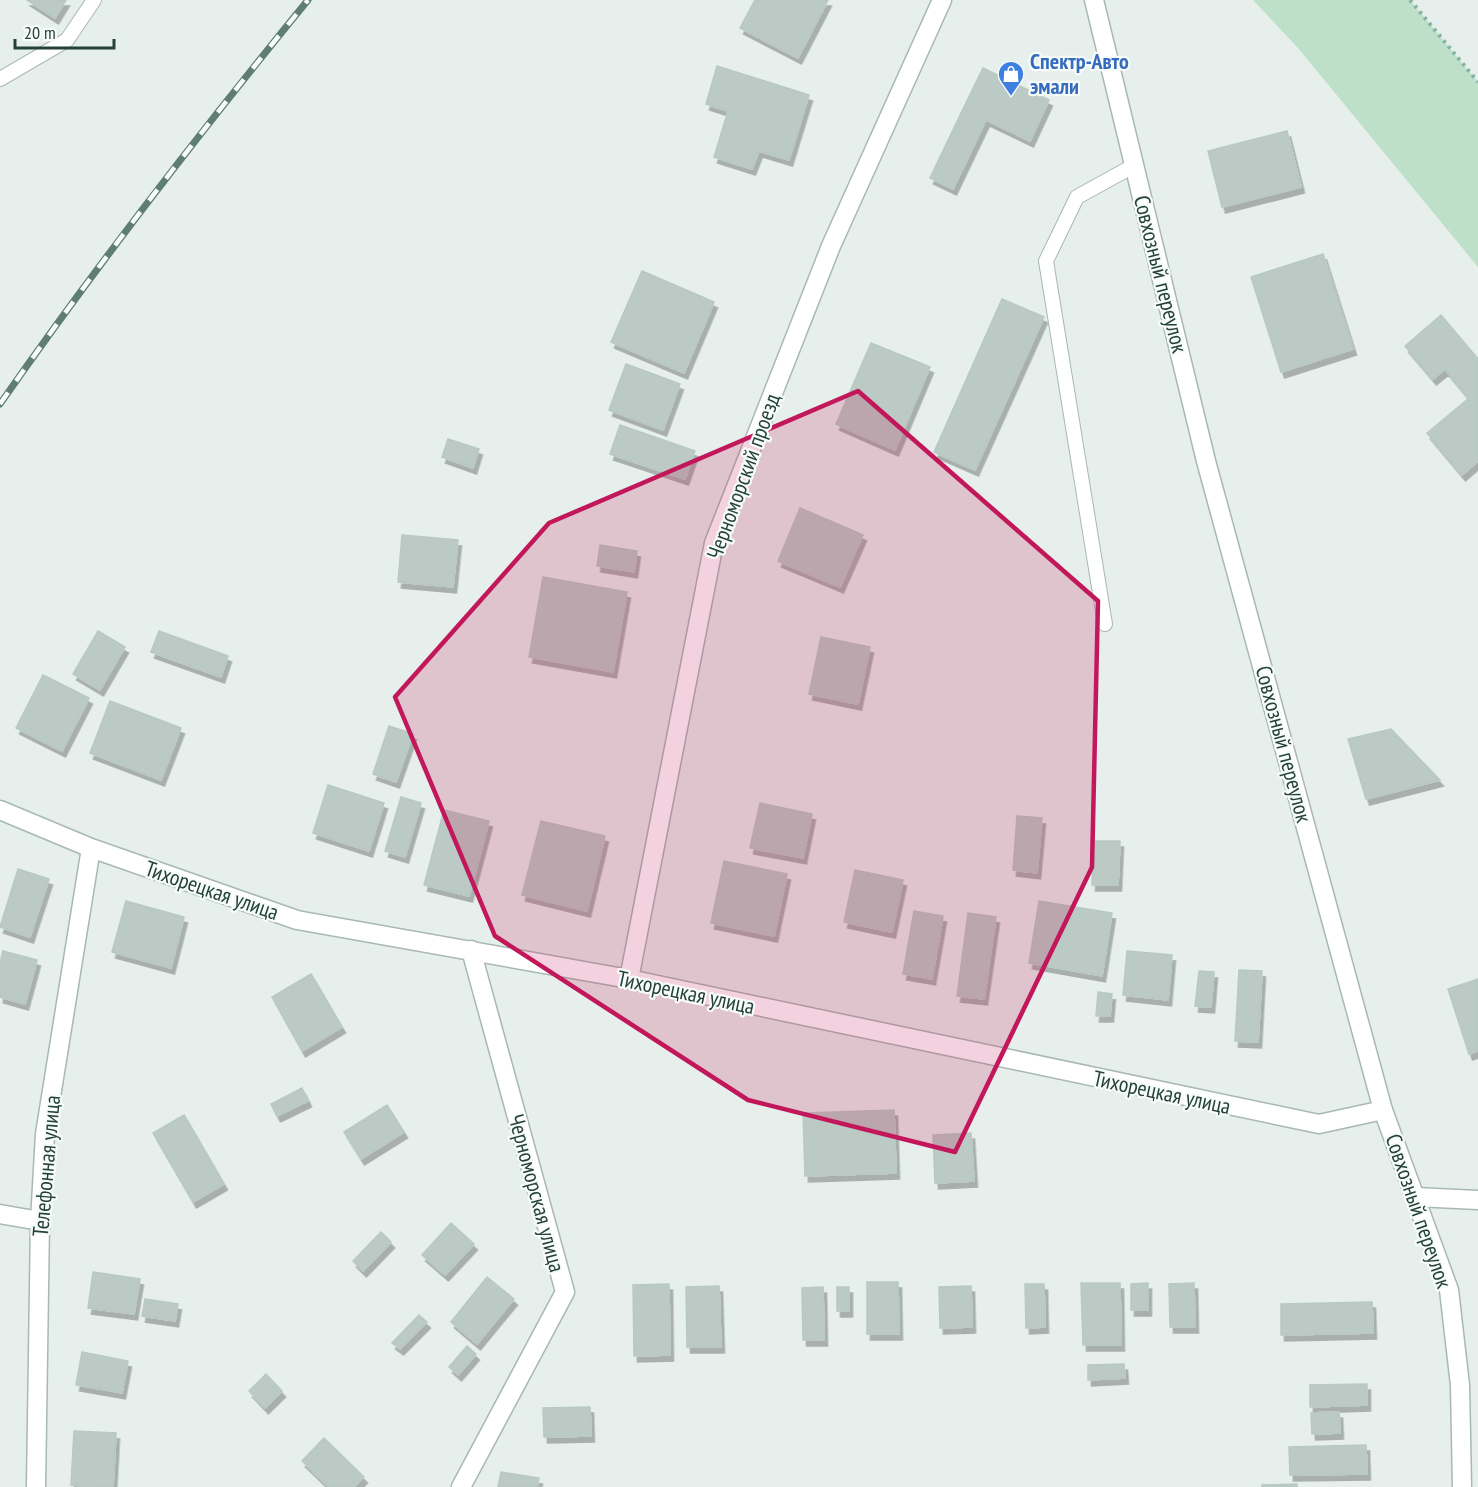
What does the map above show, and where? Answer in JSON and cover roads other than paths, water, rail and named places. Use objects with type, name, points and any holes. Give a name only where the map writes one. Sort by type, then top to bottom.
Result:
[{"type":"street","name":"Черноморский проезд","points":[[629,979],[714,543],[831,246],[942,0]]},
{"type":"street","name":"Совхозный переулок","points":[[1094,0],[1206,461],[1383,1110],[1449,1290],[1460,1385],[1462,1487]]},
{"type":"street","name":"Тихорецкая улица","points":[[0,810],[92,848],[297,920],[629,979],[1319,1124],[1383,1110]]},
{"type":"street","name":"Телефонная улица","points":[[36,1487],[40,1221],[45,1134],[92,848]]},
{"type":"street","name":"Черноморская улица","points":[[461,1487],[565,1292],[471,951]]},
{"type":"street","points":[[1416,1197],[1478,1200]]},
{"type":"street","points":[[0,1214],[40,1221]]},
{"type":"lane","points":[[0,79],[67,40],[94,0]]},
{"type":"lane","points":[[1105,624],[1046,261],[1077,197],[1135,165]]},
{"type":"railway","points":[[0,404],[150,199],[308,0]]},
{"type":"place","name":"Спектр-Авто эмали","points":[[1011,97]]}]
